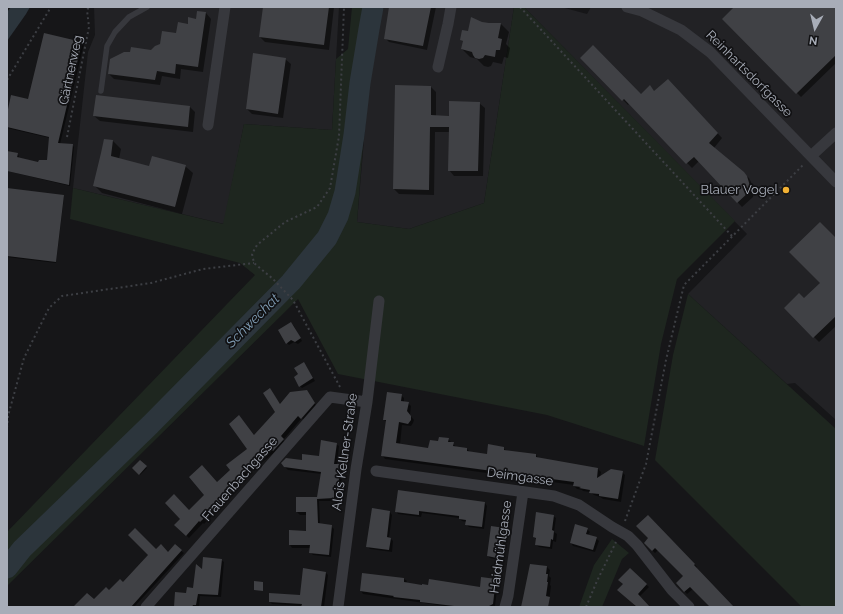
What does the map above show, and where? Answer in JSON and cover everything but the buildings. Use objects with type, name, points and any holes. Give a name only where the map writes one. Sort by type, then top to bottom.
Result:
[{"type":"street","points":[[208,125],[225,7]]},
{"type":"street","points":[[438,67],[451,7]]},
{"type":"street","name":"Reinhartsdorfgasse","points":[[627,7],[642,11],[681,30],[710,52],[836,182]]},
{"type":"street","points":[[811,156],[836,133]]},
{"type":"street","name":"Alois Kellner-Straße","points":[[338,607],[379,301]]},
{"type":"street","name":"Frauenbachgasse","points":[[146,607],[330,397],[366,402]]},
{"type":"street","name":"Deimgasse","points":[[376,471],[554,496],[578,505],[628,536],[637,545],[672,590],[689,607]]},
{"type":"street","name":"Haidmühlgasse","points":[[505,607],[508,596],[523,492]]},
{"type":"lane","points":[[101,91],[107,46],[115,32],[129,17],[147,7]]},
{"type":"path","points":[[7,80],[51,7]]},
{"type":"path","name":"Gärtnerweg","points":[[67,137],[89,27],[87,10],[89,7]]},
{"type":"path","points":[[344,7],[339,136],[330,188],[317,207],[285,222],[256,245],[252,254],[254,263],[274,279],[293,300],[346,399]]},
{"type":"path","points":[[520,7],[732,236]]},
{"type":"path","points":[[586,607],[597,580],[621,532],[646,464],[666,360],[684,285],[811,156]]},
{"type":"path","points":[[7,428],[8,416],[24,358],[49,308],[62,296],[151,283],[203,269],[254,263]]},
{"type":"shaded area","points":[[11,7],[30,7],[7,41],[7,12]]},
{"type":"shaded area","points":[[94,7],[339,7],[332,130],[244,124],[224,224],[73,188],[88,52],[95,35]]},
{"type":"shaded area","points":[[352,7],[366,7],[356,69],[364,132],[357,222],[409,229],[484,203],[514,7],[524,7],[735,221],[677,279],[661,344],[644,446],[547,415],[338,374],[298,299],[7,586],[7,532],[255,275],[240,263],[70,219],[73,188],[223,224],[244,124],[332,130],[336,59],[348,49]]},
{"type":"shaded area","points":[[384,7],[514,7],[484,203],[409,229],[357,222],[373,34]]},
{"type":"shaded area","points":[[524,7],[561,7],[587,14],[591,7],[836,7],[836,420],[795,383],[787,384],[688,294],[747,234]]},
{"type":"shaded area","points":[[688,294],[836,429],[836,607],[802,607],[655,460],[673,355]]},
{"type":"shaded area","points":[[612,539],[629,553],[622,559],[602,607],[579,607],[594,565]]},
{"type":"waterway","name":"Schwechat","points":[[7,568],[22,549],[150,425],[291,282],[327,238],[338,216],[345,192],[360,83],[373,7]]},
{"type":"place","name":"Blauer Vogel","points":[[786,190]]}]
